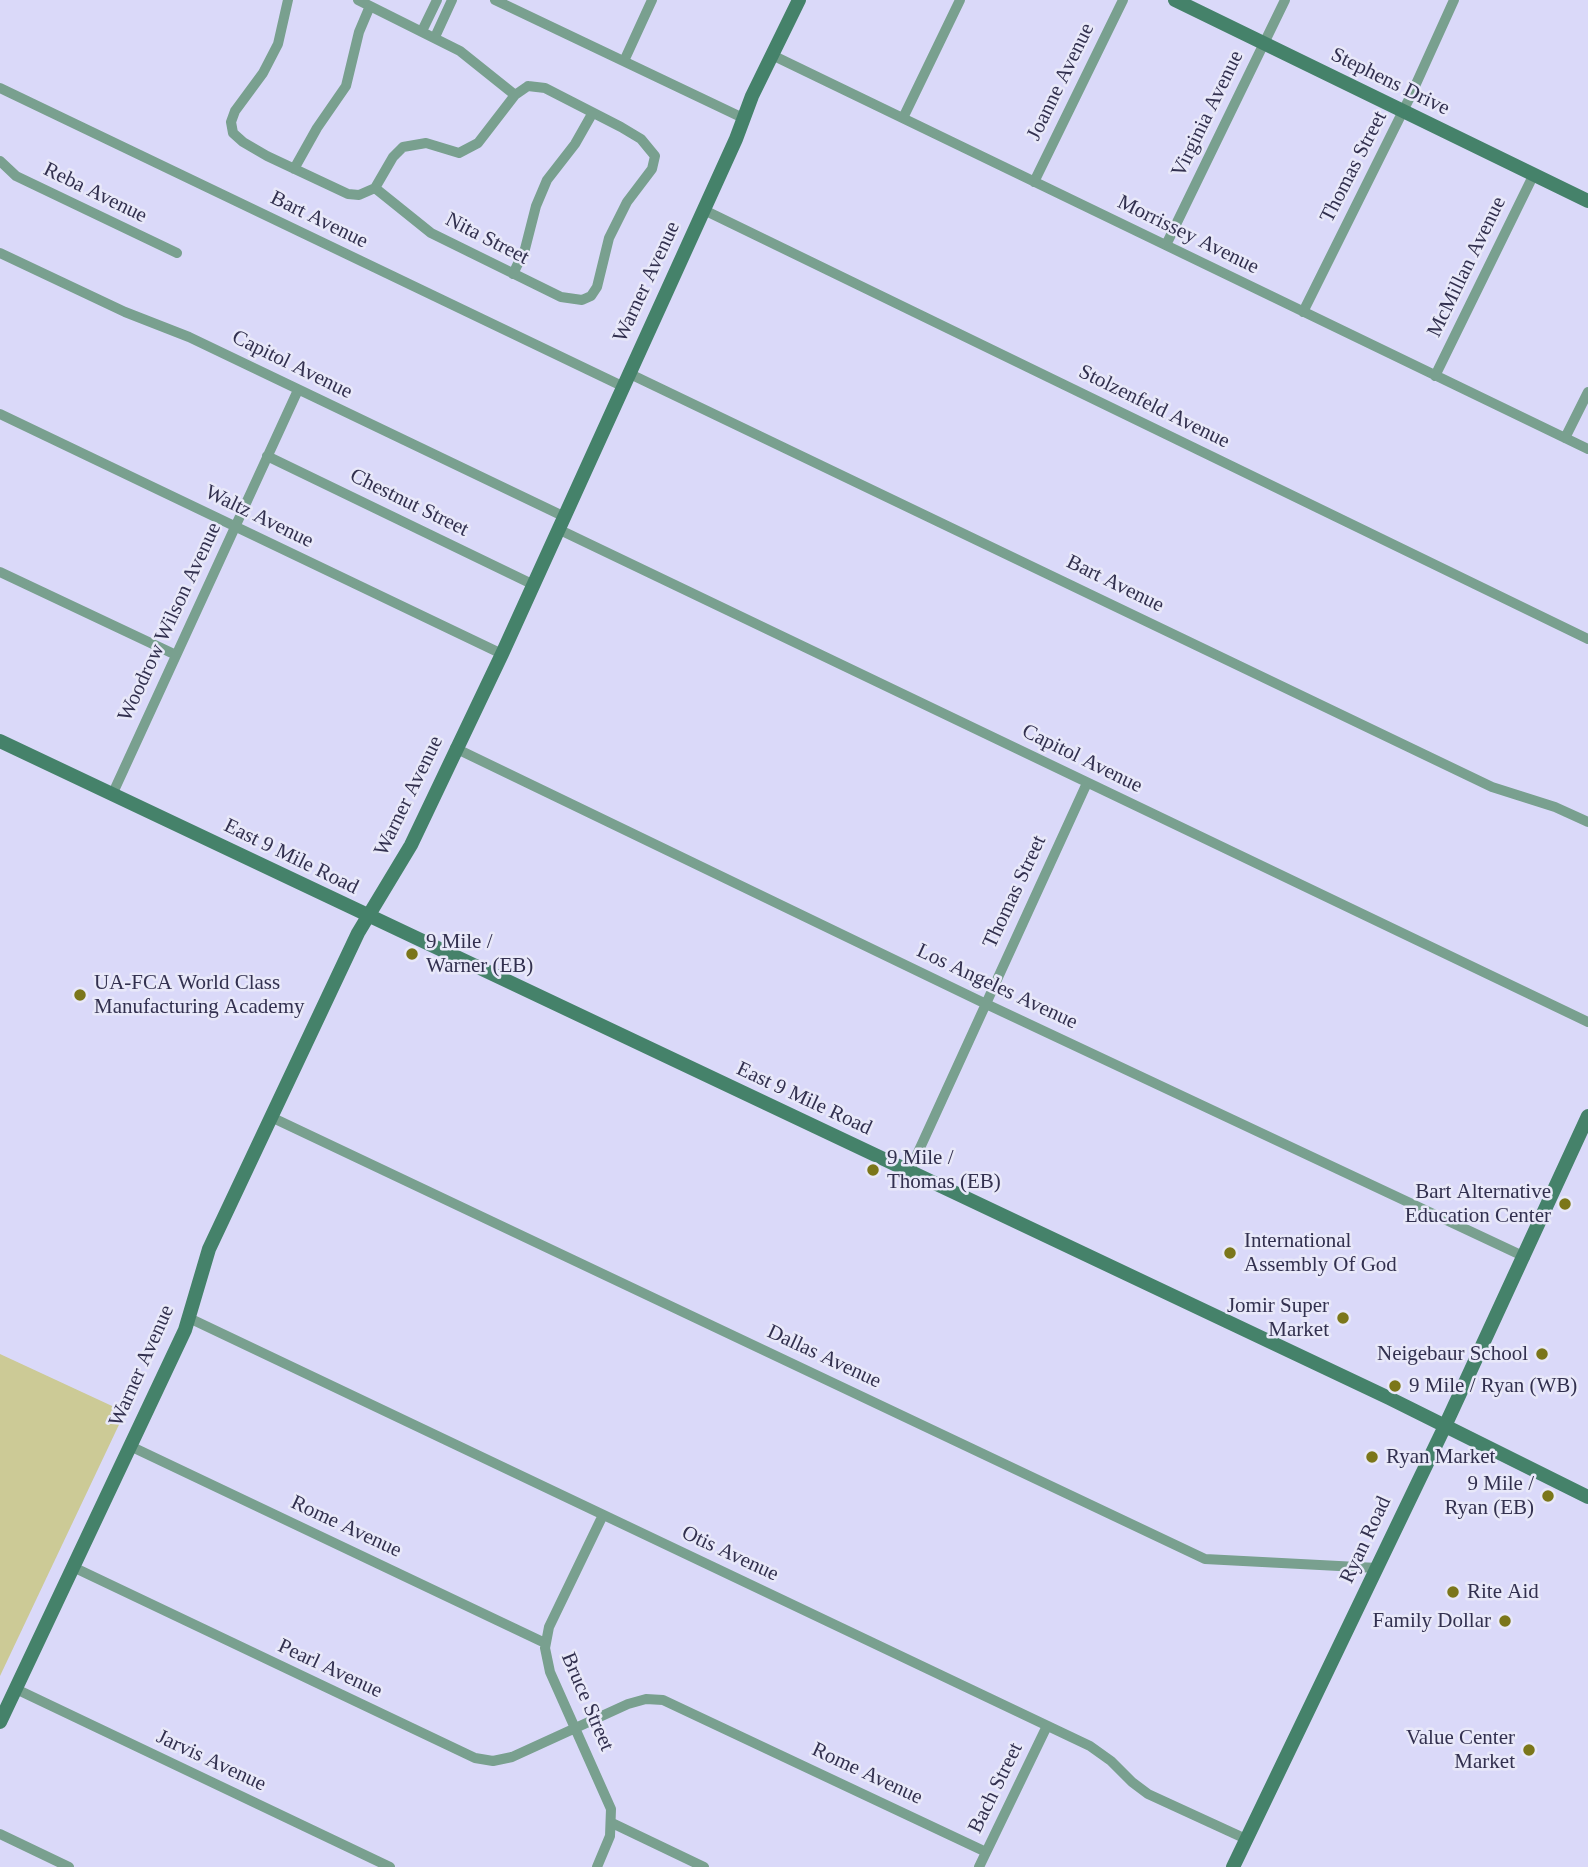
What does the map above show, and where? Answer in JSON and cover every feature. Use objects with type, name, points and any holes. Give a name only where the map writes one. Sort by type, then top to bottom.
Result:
[{"type":"main road","name":"Warner Avenue","points":[[0,1722],[185,1330],[209,1249],[358,933],[411,845],[502,654],[563,524],[625,379],[736,139],[743,118],[799,0]]},
{"type":"main road","name":"Stephens Drive","points":[[1175,0],[1588,201]]},
{"type":"main road","name":"East 9 Mile Road","points":[[0,741],[1445,1426],[1588,1497]]},
{"type":"main road","name":"Ryan Road","points":[[1233,1867],[1525,1257],[1588,1116]]},
{"type":"street","points":[[288,0],[278,44],[263,72],[234,111],[231,122],[233,133],[255,149],[348,194],[359,195],[375,188],[393,157],[403,147],[426,143],[453,152],[468,150],[486,135],[515,95],[528,86],[545,88],[592,114],[575,145],[547,180],[526,249],[513,274]]},
{"type":"street","points":[[358,0],[460,51],[515,95]]},
{"type":"street","points":[[422,31],[437,0]]},
{"type":"street","points":[[435,37],[452,0]]},
{"type":"street","points":[[495,0],[509,2],[743,118]]},
{"type":"street","points":[[624,61],[652,0]]},
{"type":"street","points":[[903,118],[960,0]]},
{"type":"street","name":"Joanne Avenue","points":[[1034,182],[1123,0]]},
{"type":"street","name":"Virginia Avenue","points":[[1166,245],[1285,0]]},
{"type":"street","name":"Thomas Street","points":[[1303,312],[1404,111],[1454,0]]},
{"type":"street","points":[[294,169],[317,128],[346,86],[359,32],[370,6]]},
{"type":"street","name":"Morrissey Avenue","points":[[772,55],[1588,449]]},
{"type":"street","name":"Bart Avenue","points":[[0,88],[1492,787],[1555,807],[1588,822]]},
{"type":"street","name":"Nita Street","points":[[375,188],[431,233],[561,297],[582,300],[591,296],[601,278],[609,238],[627,202],[652,169],[656,156],[641,139],[592,114]]},
{"type":"street","name":"Reba Avenue","points":[[0,162],[16,176],[177,253]]},
{"type":"street","name":"McMillan Avenue","points":[[1436,376],[1534,174]]},
{"type":"street","name":"Stolzenfeld Avenue","points":[[704,210],[1588,639]]},
{"type":"street","name":"Capitol Avenue","points":[[0,253],[125,312],[189,337],[1087,783],[1588,1022]]},
{"type":"street","name":"Woodrow Wilson Avenue","points":[[112,795],[298,390]]},
{"type":"street","points":[[1565,438],[1588,392]]},
{"type":"street","name":"Waltz Avenue","points":[[0,414],[502,654]]},
{"type":"street","name":"Chestnut Street","points":[[267,456],[534,585]]},
{"type":"street","points":[[0,572],[176,655]]},
{"type":"street","name":"Los Angeles Avenue","points":[[455,748],[984,1003],[1525,1257]]},
{"type":"street","name":"Thomas Street","points":[[909,1172],[984,1003],[1087,783]]},
{"type":"street","name":"Dallas Avenue","points":[[271,1117],[1205,1559],[1377,1568]]},
{"type":"street","name":"Otis Avenue","points":[[189,1318],[1100,1752],[1132,1783],[1149,1794],[1246,1839]]},
{"type":"street","name":"Rome Avenue","points":[[130,1446],[545,1643]]},
{"type":"street","name":"Bruce Street","points":[[603,1515],[549,1627],[545,1643],[547,1664],[607,1798],[612,1823]]},
{"type":"street","name":"Pearl Avenue","points":[[73,1567],[475,1758],[493,1761],[512,1758],[575,1729]]},
{"type":"street","name":"Jarvis Avenue","points":[[16,1689],[390,1867]]},
{"type":"street","name":"Rome Avenue","points":[[575,1729],[637,1701],[663,1700],[986,1852]]},
{"type":"street","name":"Bach Street","points":[[979,1867],[1047,1726]]},
{"type":"street","points":[[597,1867],[609,1839],[612,1823],[704,1867]]},
{"type":"street","points":[[0,1834],[69,1867]]},
{"type":"shaded area","points":[[0,1354],[125,1412],[0,1676]]},
{"type":"place","name":"9 Mile / Warner (EB)","points":[[412,954]]},
{"type":"place","name":"UA-FCA World Class Manufacturing Academy","points":[[80,995]]},
{"type":"place","name":"9 Mile / Thomas (EB)","points":[[873,1170]]},
{"type":"place","name":"Bart Alternative Education Center","points":[[1565,1204]]},
{"type":"place","name":"International Assembly Of God","points":[[1230,1253]]},
{"type":"place","name":"Jomir Super Market","points":[[1343,1318]]},
{"type":"place","name":"Neigebaur School","points":[[1542,1354]]},
{"type":"place","name":"9 Mile / Ryan (WB)","points":[[1395,1386]]},
{"type":"place","name":"Ryan Market","points":[[1372,1457]]},
{"type":"place","name":"9 Mile / Ryan (EB)","points":[[1548,1496]]},
{"type":"place","name":"Rite Aid","points":[[1453,1592]]},
{"type":"place","name":"Family Dollar","points":[[1505,1621]]},
{"type":"place","name":"Value Center Market","points":[[1529,1750]]}]
